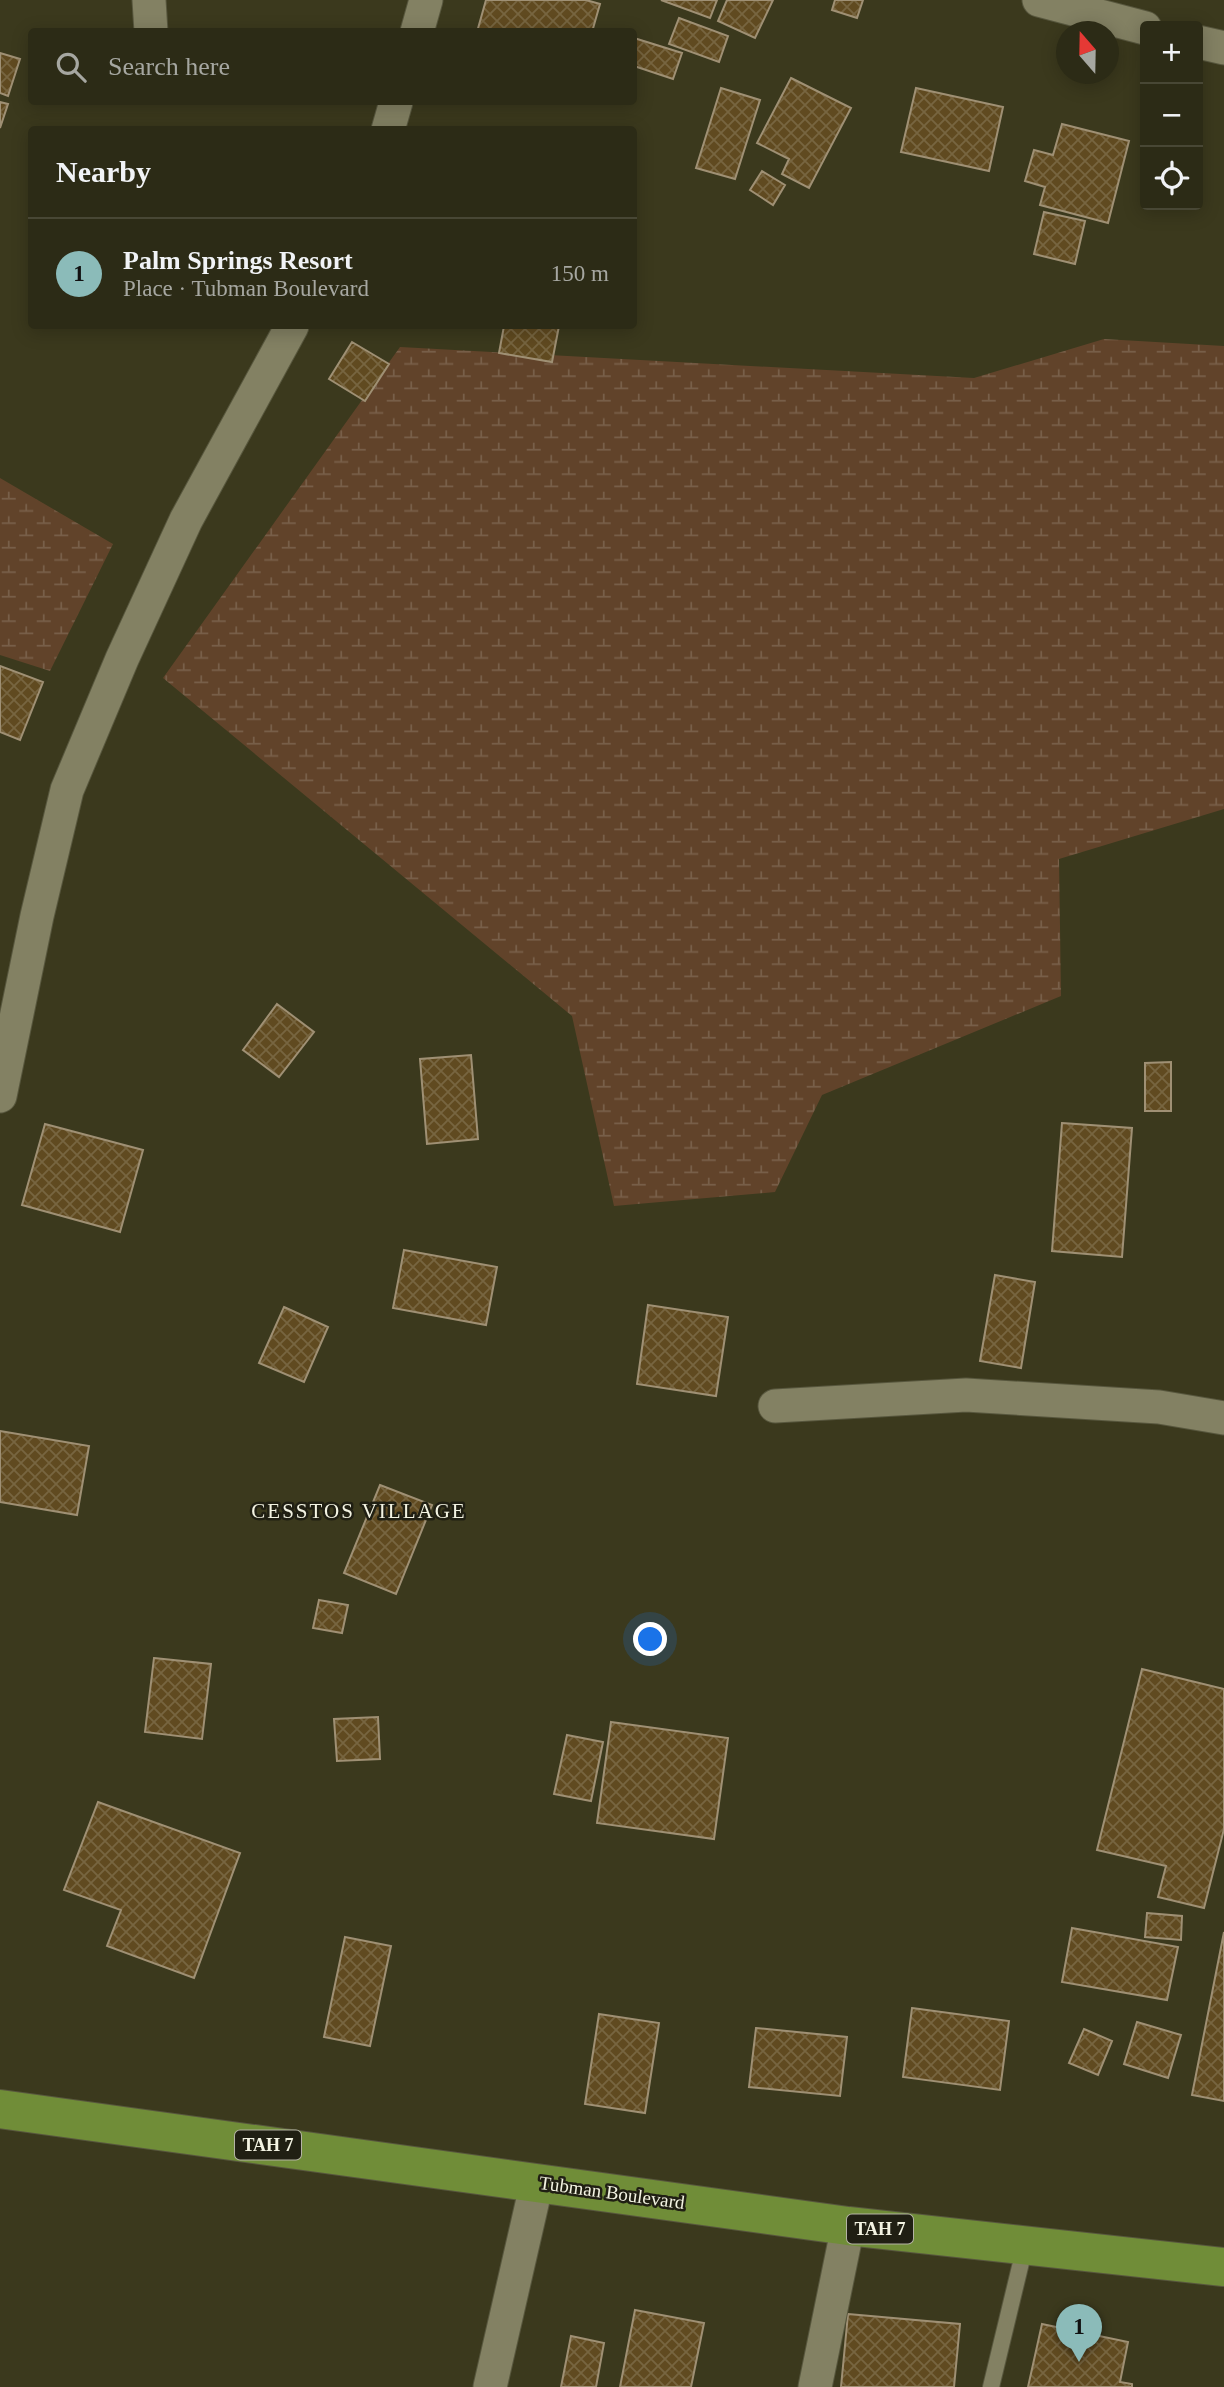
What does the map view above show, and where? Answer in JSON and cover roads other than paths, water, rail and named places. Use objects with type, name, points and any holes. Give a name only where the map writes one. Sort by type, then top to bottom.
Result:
[{"type":"highway","name":"Tubman Boulevard","points":[[0,2109],[848,2226],[1224,2267]]},
{"type":"street","points":[[149,0],[151,28]]},
{"type":"street","points":[[417,28],[426,0]]},
{"type":"street","points":[[1039,0],[1140,27]]},
{"type":"street","points":[[1203,43],[1224,48]]},
{"type":"street","points":[[389,126],[395,105]]},
{"type":"street","points":[[0,1096],[37,916],[67,790],[122,659],[186,520],[290,329]]},
{"type":"street","points":[[775,1406],[965,1395],[1159,1407],[1224,1418]]},
{"type":"street","points":[[490,2387],[537,2182]]},
{"type":"street","points":[[815,2387],[848,2226]]},
{"type":"lane","points":[[991,2387],[1025,2246]]},
{"type":"place","name":"Palm Springs Resort","points":[[1079,2362]]},
{"type":"district","name":"CESSTOS VILLAGE","points":[[359,1511]]}]
